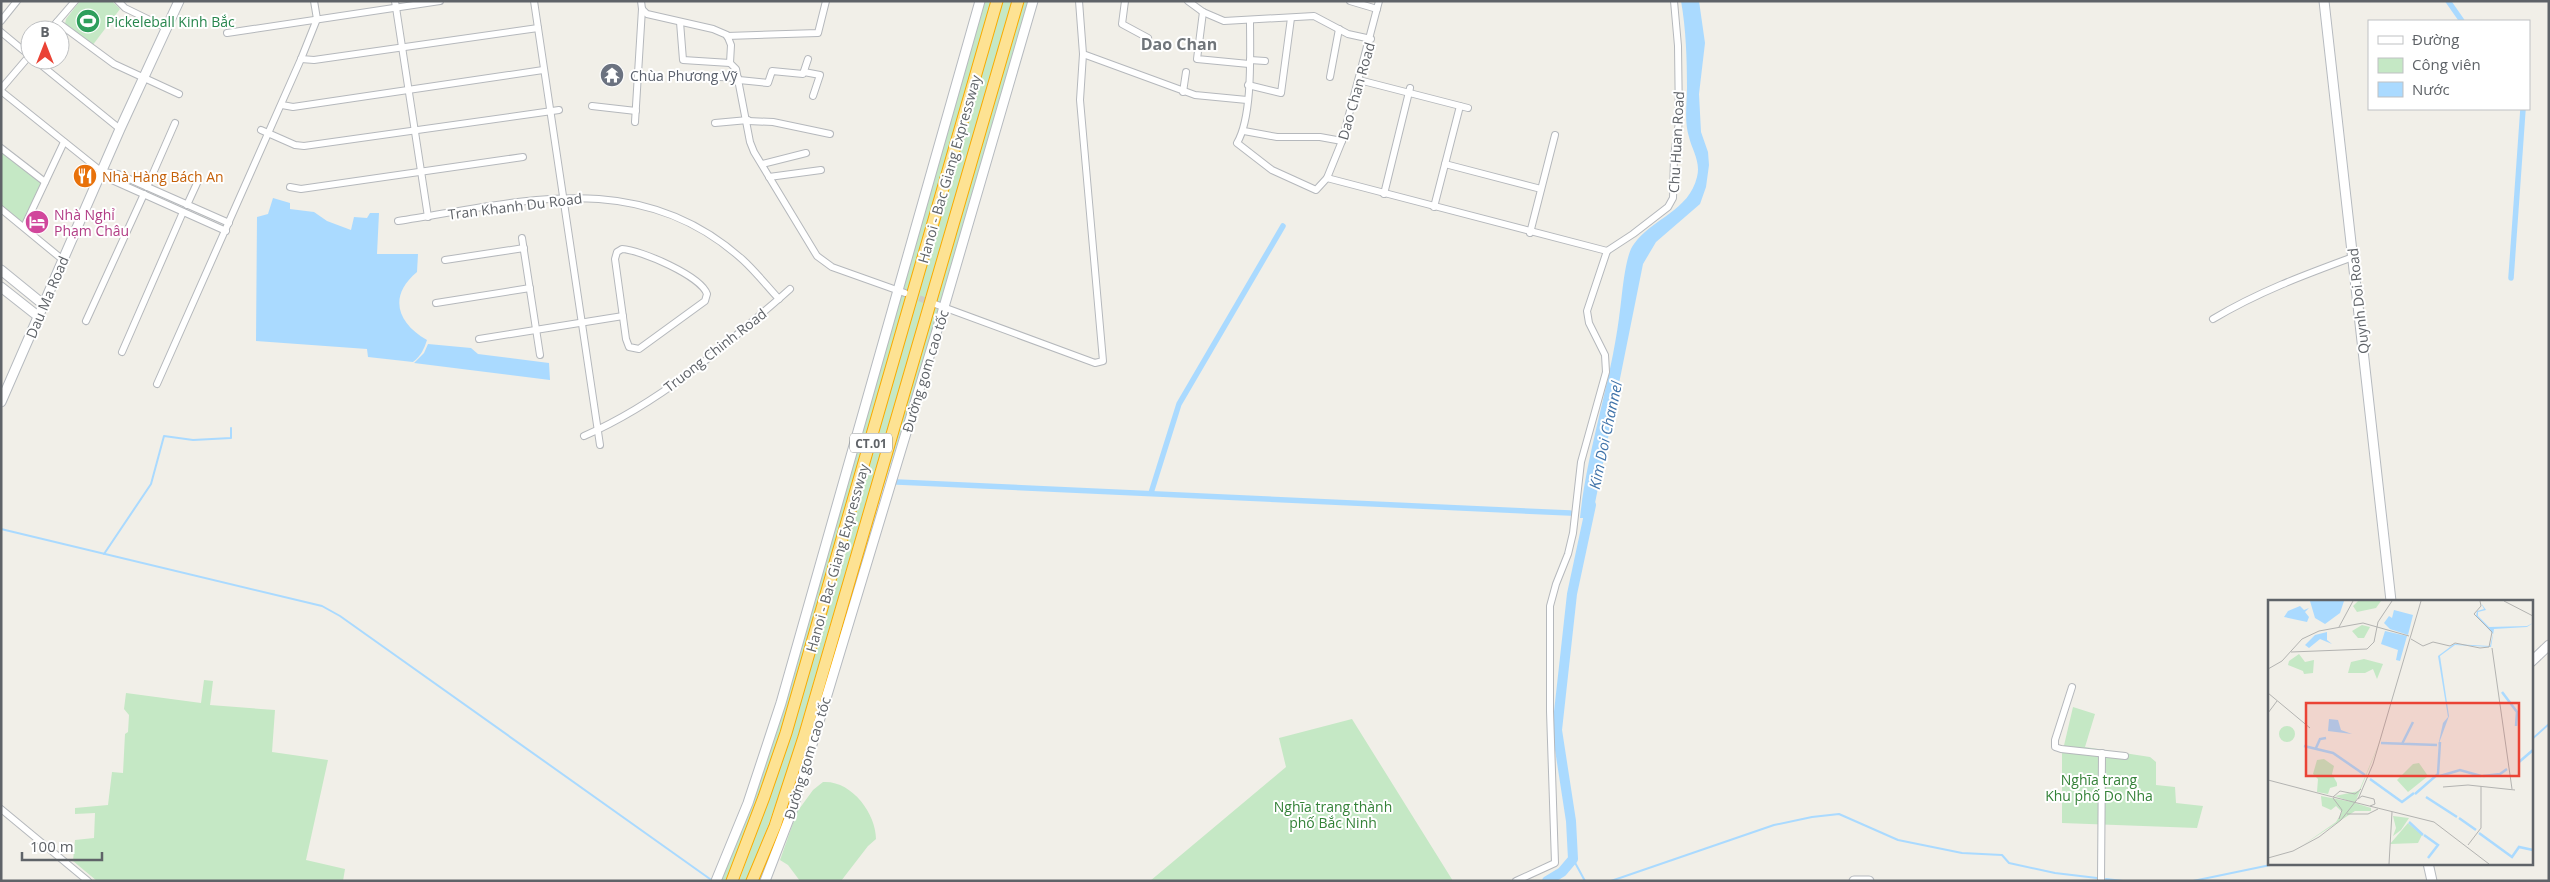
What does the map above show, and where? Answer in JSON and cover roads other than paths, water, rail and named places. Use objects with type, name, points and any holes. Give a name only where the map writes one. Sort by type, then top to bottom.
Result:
[{"type":"highway","name":"Hanoi - Bac Giang Expressway","points":[[732,881],[786,733],[998,1]]},
{"type":"highway","name":"Hanoi - Bac Giang Expressway","points":[[752,881],[775,826],[804,737],[1018,1]]},
{"type":"main road","name":"Dau Ma Road","points":[[1,402],[120,129],[179,1]]},
{"type":"main road","points":[[716,881],[748,803],[781,703],[901,292],[980,1]]},
{"type":"main road","name":"Đường gom cao tốc","points":[[765,881],[792,811],[944,307],[1033,1]]},
{"type":"main road","name":"Quynh Doi Road","points":[[2324,1],[2391,600]]},
{"type":"main road","points":[[1,270],[44,305]]},
{"type":"main road","points":[[1,287],[38,317]]},
{"type":"main road","points":[[2532,661],[2549,645]]},
{"type":"main road","points":[[2428,864],[2432,881]]},
{"type":"main road","points":[[1854,881],[1869,881]]},
{"type":"street","points":[[1,21],[17,1]]},
{"type":"street","points":[[59,20],[75,1]]},
{"type":"street","points":[[118,1],[126,8],[166,28]]},
{"type":"street","points":[[157,384],[172,358],[204,288],[226,230],[301,59],[317,19],[314,1]]},
{"type":"street","points":[[227,33],[317,19],[395,4],[440,1]]},
{"type":"street","points":[[534,1],[580,323],[600,445]]},
{"type":"street","points":[[635,122],[641,1]]},
{"type":"street","points":[[935,304],[1096,363],[1103,361],[1080,100],[1083,54],[1079,1]]},
{"type":"street","points":[[1124,1],[1122,24],[1148,38]]},
{"type":"street","points":[[1188,1],[1203,12],[1224,21],[1314,16],[1348,34],[1371,39]]},
{"type":"street","points":[[1350,1],[1377,9]]},
{"type":"street","name":"Dao Chan Road","points":[[1327,178],[1342,141],[1371,39],[1379,1]]},
{"type":"street","name":"Chu Huan Road","points":[[1607,251],[1634,234],[1668,207],[1673,198],[1674,156],[1679,122],[1678,46],[1674,1]]},
{"type":"street","points":[[642,9],[647,14],[713,29],[727,36],[818,33],[824,2]]},
{"type":"street","points":[[395,4],[428,216]]},
{"type":"street","points":[[1203,12],[1197,60],[1265,61]]},
{"type":"street","points":[[1248,85],[1281,93],[1291,18]]},
{"type":"street","points":[[1250,20],[1248,85],[1244,131],[1237,143],[1272,170],[1316,190],[1327,178],[1530,233],[1607,251],[1587,311],[1590,323],[1605,355],[1606,372],[1580,462],[1573,534],[1550,606],[1552,656],[1550,710],[1555,863],[1516,881]]},
{"type":"street","points":[[680,22],[683,60],[730,63],[736,69],[748,121],[750,142],[813,250],[824,262],[901,292]]},
{"type":"street","points":[[301,59],[314,60],[538,28]]},
{"type":"street","points":[[1330,77],[1339,29]]},
{"type":"street","points":[[1,32],[20,47]]},
{"type":"street","points":[[70,32],[114,64],[179,94]]},
{"type":"street","points":[[727,36],[731,45],[730,63]]},
{"type":"street","points":[[1083,54],[1195,96],[1247,100]]},
{"type":"street","points":[[804,72],[808,59]]},
{"type":"street","points":[[20,67],[1,90],[101,172],[112,180],[226,230]]},
{"type":"street","points":[[47,70],[120,129]]},
{"type":"street","points":[[282,105],[293,107],[543,70]]},
{"type":"street","points":[[703,76],[738,78],[768,83],[772,71],[803,74],[804,72],[820,75],[813,96]]},
{"type":"street","points":[[1183,92],[1186,72]]},
{"type":"street","points":[[1359,80],[1410,90],[1468,108]]},
{"type":"street","points":[[1384,194],[1410,90]]},
{"type":"street","points":[[592,106],[636,111]]},
{"type":"street","points":[[1434,207],[1460,106]]},
{"type":"street","points":[[261,130],[300,146],[559,110]]},
{"type":"street","points":[[715,123],[773,122],[830,134]]},
{"type":"street","points":[[147,187],[175,123]]},
{"type":"street","points":[[1244,131],[1277,137],[1320,137],[1342,141]]},
{"type":"street","points":[[1530,233],[1555,135]]},
{"type":"street","points":[[24,228],[64,142]]},
{"type":"street","points":[[1,148],[46,182]]},
{"type":"street","points":[[762,164],[806,153]]},
{"type":"street","points":[[290,187],[301,189],[523,157]]},
{"type":"street","points":[[1445,164],[1541,189]]},
{"type":"street","points":[[769,177],[821,170]]},
{"type":"street","points":[[101,172],[118,174],[229,223]]},
{"type":"street","points":[[187,205],[198,181]]},
{"type":"street","points":[[86,321],[144,194]]},
{"type":"street","name":"Tran Khanh Du Road","points":[[398,221],[562,197],[594,197],[626,201],[674,217],[728,248],[779,299]]},
{"type":"street","points":[[1,209],[63,260]]},
{"type":"street","points":[[122,352],[183,212]]},
{"type":"street","points":[[522,238],[540,355]]},
{"type":"street","points":[[445,260],[524,248]]},
{"type":"street","points":[[622,249],[639,252],[668,265],[700,284],[707,292],[705,302],[639,350],[628,345],[623,316],[615,256],[622,249]]},
{"type":"street","points":[[2213,319],[2248,298],[2282,283],[2353,257]]},
{"type":"street","points":[[436,303],[530,288]]},
{"type":"street","name":"Truong Chinh Road","points":[[584,436],[598,430],[676,383],[746,329],[790,289]]},
{"type":"street","points":[[479,339],[623,316]]},
{"type":"street","points":[[2072,687],[2054,740],[2055,747],[2125,756]]},
{"type":"street","points":[[2101,881],[2102,752]]},
{"type":"street","points":[[1,809],[88,881]]},
{"type":"water","points":[[1681,1],[1699,1],[1705,43],[1699,94],[1701,132],[1708,152],[1709,165],[1706,187],[1700,204],[1656,242],[1643,264],[1592,518],[1580,518],[1588,468],[1615,343],[1628,258],[1634,244],[1642,235],[1679,206],[1686,198],[1693,189],[1698,172],[1697,161],[1687,131],[1686,55]]},
{"type":"water","points":[[273,198],[290,203],[290,209],[314,212],[327,221],[351,230],[354,217],[367,218],[370,213],[379,213],[377,254],[418,254],[417,272],[402,290],[400,300],[400,309],[409,326],[427,340],[416,360],[413,362],[368,357],[367,349],[256,341],[257,217],[268,214]]},
{"type":"water","points":[[428,344],[471,348],[478,354],[549,363],[550,380],[414,363],[424,353]]},
{"type":"waterway","points":[[2448,1],[2461,20]]},
{"type":"waterway","points":[[2511,278],[2523,110]]},
{"type":"waterway","points":[[1151,493],[1179,404],[1283,226]]},
{"type":"waterway","points":[[104,554],[151,484],[164,436],[193,440],[231,438],[231,428]]},
{"type":"waterway","points":[[897,482],[1570,513]]},
{"type":"waterway","name":"Kim Doi Channel","points":[[1547,881],[1562,872],[1573,859],[1571,821],[1557,730],[1572,594],[1591,505]]},
{"type":"waterway","points":[[1,529],[322,606],[340,616],[710,879]]},
{"type":"waterway","points":[[2532,739],[2549,724]]},
{"type":"waterway","points":[[1611,881],[1774,825],[1812,817],[1839,814],[1898,840],[1962,853],[2002,855],[2009,863],[2055,873],[2097,878]]},
{"type":"waterway","points":[[1573,859],[1585,881]]},
{"type":"waterway","points":[[2193,881],[2275,864]]},
{"type":"waterway","points":[[2106,879],[2123,881]]},
{"type":"tunnel","points":[[911,295],[932,303]]},
{"type":"place","name":"Pickeleball Kinh Bắc","points":[[88,21]]},
{"type":"place","name":"Chùa Phương Vỹ","points":[[612,75]]},
{"type":"place","name":"Nhà Hàng Bách An","points":[[85,176]]},
{"type":"place","name":"Nhà Nghỉ Phạm Châu","points":[[37,222]]},
{"type":"district","name":"Dao Chan","points":[[1179,44]]},
{"type":"park label","name":"Nghĩa trang Khu phố Do Nha","points":[[2099,788]]},
{"type":"park label","name":"Nghĩa trang thành phố Bắc Ninh","points":[[1333,814]]}]
